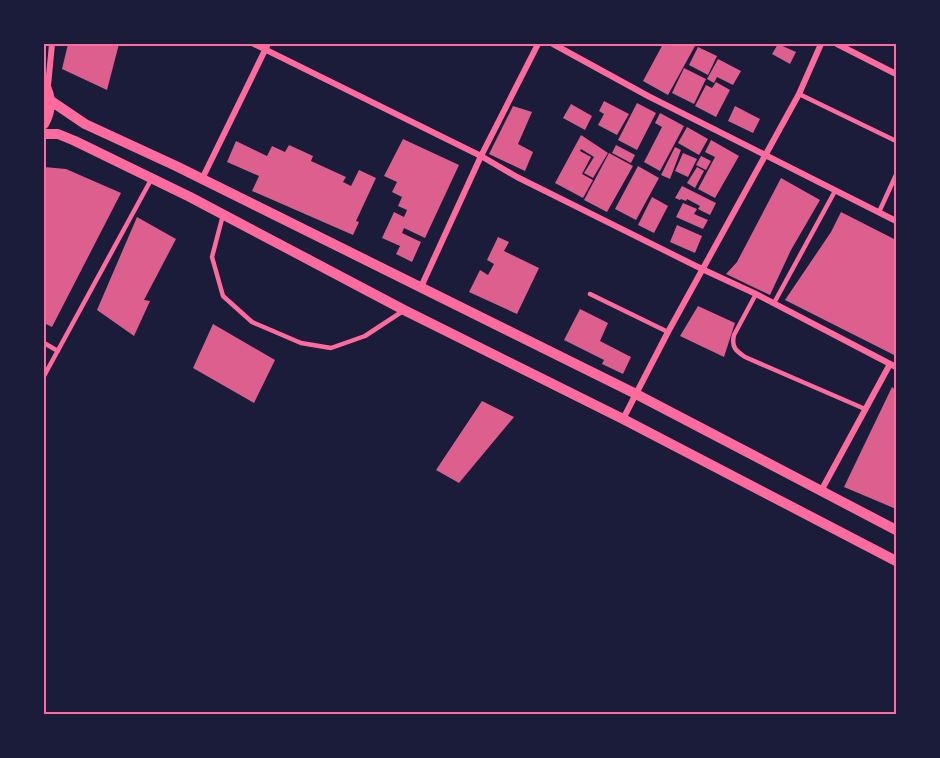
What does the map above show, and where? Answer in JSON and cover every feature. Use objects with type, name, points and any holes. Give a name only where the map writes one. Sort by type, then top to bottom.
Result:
[{"type":"street","points":[[44,124],[50,112],[47,91],[52,44]]},
{"type":"street","points":[[254,44],[266,46],[481,156],[517,177],[756,294],[897,367]]},
{"type":"street","points":[[421,287],[481,156],[538,44]]},
{"type":"street","points":[[553,44],[764,155],[897,221]]},
{"type":"street","points":[[623,420],[702,269],[799,94],[821,44]]},
{"type":"street","points":[[837,44],[897,74]]},
{"type":"street","points":[[202,178],[266,46]]},
{"type":"street","points":[[47,91],[85,124],[202,178],[636,394],[897,530]]},
{"type":"street","points":[[44,134],[58,134],[152,178],[404,310],[897,561]]},
{"type":"street","points":[[822,491],[890,364]]},
{"type":"lane","points":[[799,94],[897,141]]},
{"type":"lane","points":[[879,212],[897,175]]},
{"type":"lane","points":[[44,376],[152,178]]},
{"type":"lane","points":[[774,303],[835,191]]},
{"type":"lane","points":[[223,215],[212,257],[223,296],[252,322],[301,343],[332,348],[365,336],[404,310]]},
{"type":"lane","points":[[590,294],[668,332]]},
{"type":"lane","points":[[756,294],[734,335],[732,343],[736,351],[865,409]]},
{"type":"lane","points":[[44,343],[57,351]]},
{"type":"building","points":[[68,44],[119,44],[107,90],[62,69]]},
{"type":"building","points":[[663,44],[695,46],[668,95],[643,81]]},
{"type":"building","points":[[778,44],[796,52],[790,64],[772,54]]},
{"type":"building","points":[[698,47],[717,56],[708,75],[689,65]]},
{"type":"building","points":[[718,59],[741,71],[733,85],[717,77],[714,83],[707,79]]},
{"type":"building","points":[[684,68],[706,79],[694,104],[672,93]]},
{"type":"building","points":[[716,82],[730,90],[716,117],[695,106],[706,85],[712,88]]},
{"type":"building","points":[[604,101],[629,114],[617,135],[598,125],[604,114],[599,111]]},
{"type":"building","points":[[637,103],[656,113],[637,150],[618,140]]},
{"type":"building","points":[[571,104],[592,116],[585,130],[563,118]]},
{"type":"building","points":[[513,106],[532,112],[518,144],[533,152],[525,171],[489,154]]},
{"type":"building","points":[[735,106],[760,119],[753,133],[728,121]]},
{"type":"building","points":[[660,113],[684,126],[660,171],[644,162],[662,127],[655,123]]},
{"type":"building","points":[[687,127],[708,139],[699,155],[678,143]]},
{"type":"building","points":[[581,135],[608,153],[593,178],[584,173],[594,157],[581,149],[580,151],[591,157],[582,174],[593,180],[583,198],[555,183]]},
{"type":"building","points":[[403,139],[459,165],[425,238],[404,228],[402,233],[421,242],[412,262],[396,254],[400,246],[382,238],[394,212],[404,217],[407,210],[398,206],[402,197],[392,192],[397,182],[384,176]]},
{"type":"building","points":[[711,140],[739,156],[715,198],[698,189],[715,157],[705,152]]},
{"type":"building","points":[[236,141],[267,156],[272,146],[285,152],[289,145],[313,156],[311,161],[346,177],[343,182],[351,186],[359,170],[376,178],[356,221],[359,222],[353,235],[252,191],[259,176],[227,162]]},
{"type":"building","points":[[616,145],[635,155],[631,163],[612,153]]},
{"type":"building","points":[[675,147],[681,150],[670,179],[661,175]]},
{"type":"building","points":[[609,153],[633,166],[607,212],[584,200]]},
{"type":"building","points":[[683,153],[697,159],[688,177],[675,171]]},
{"type":"building","points":[[701,156],[711,161],[706,170],[696,165]]},
{"type":"building","points":[[638,166],[659,178],[636,220],[615,209]]},
{"type":"building","points":[[44,167],[66,169],[121,193],[52,327],[44,323]]},
{"type":"building","points":[[697,167],[704,171],[695,188],[687,183]]},
{"type":"building","points":[[781,178],[820,200],[791,250],[770,295],[726,274],[737,262]]},
{"type":"building","points":[[682,186],[716,203],[710,215],[698,209],[700,206],[687,199],[686,201],[675,198]]},
{"type":"building","points":[[652,197],[668,206],[654,233],[638,225]]},
{"type":"building","points":[[683,203],[697,209],[694,214],[708,220],[703,229],[676,217]]},
{"type":"building","points":[[841,212],[896,240],[896,356],[785,300],[831,232]]},
{"type":"building","points":[[137,217],[176,239],[144,300],[150,301],[134,336],[97,310]]},
{"type":"building","points":[[677,225],[702,236],[695,253],[670,242]]},
{"type":"building","points":[[498,237],[509,242],[504,251],[539,268],[517,314],[469,292],[480,270],[488,275],[494,264],[487,260]]},
{"type":"building","points":[[698,306],[735,323],[724,357],[680,336]]},
{"type":"building","points":[[580,309],[608,323],[600,341],[631,357],[623,374],[602,364],[604,360],[564,340]]},
{"type":"building","points":[[213,324],[275,360],[254,403],[193,368]]},
{"type":"building","points":[[892,387],[896,390],[896,509],[844,487]]},
{"type":"building","points":[[482,401],[514,417],[459,483],[436,470]]}]
